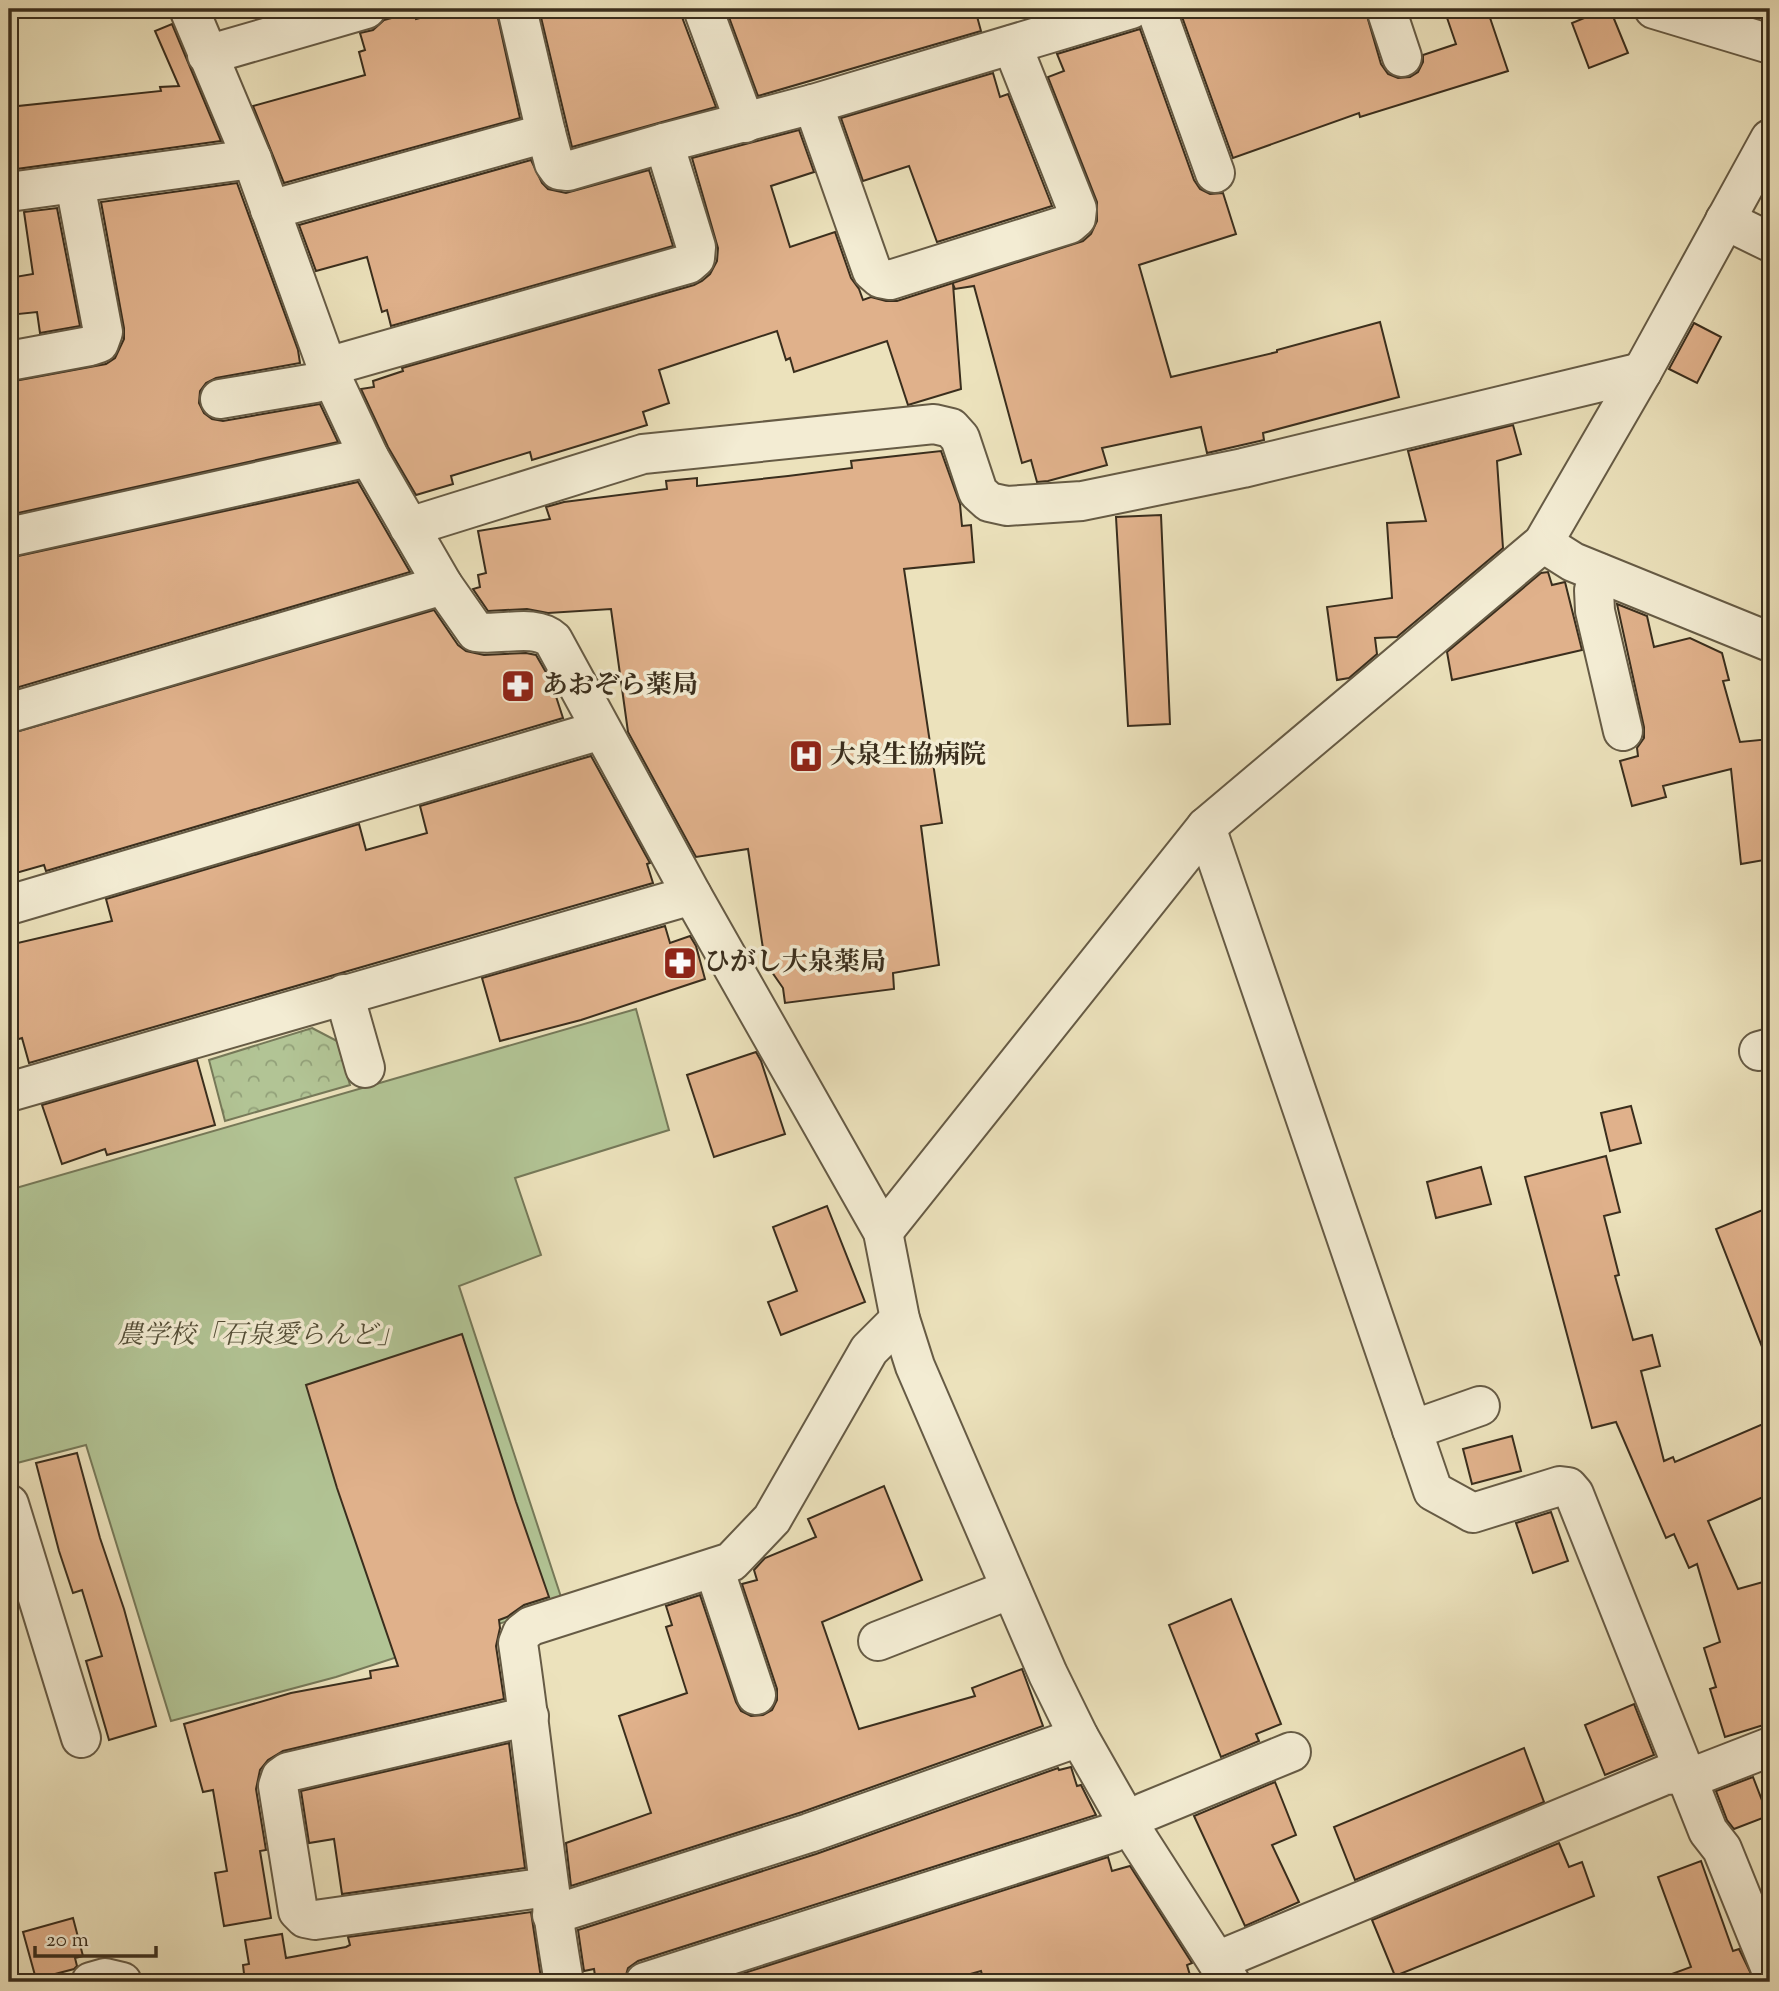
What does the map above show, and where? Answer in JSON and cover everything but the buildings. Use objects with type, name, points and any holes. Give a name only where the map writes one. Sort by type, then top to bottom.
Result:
[{"type":"street","points":[[189,9],[206,55],[252,159],[329,371],[369,457],[443,585],[477,632],[490,634],[537,631],[553,640],[692,895],[883,1232],[900,1319],[915,1366],[1048,1674],[1079,1737],[1220,1976],[1665,1775],[1703,1773],[1770,1747]]},
{"type":"street","points":[[206,55],[290,19],[366,9]]},
{"type":"street","points":[[517,9],[554,163],[559,170],[568,171],[813,104],[1131,9]]},
{"type":"street","points":[[703,9],[745,123]]},
{"type":"street","points":[[1156,9],[1215,173]]},
{"type":"street","points":[[1386,9],[1402,57]]},
{"type":"street","points":[[1655,9],[1770,44]]},
{"type":"street","points":[[813,104],[872,271],[880,278],[890,280],[1069,224],[1076,218],[1077,209],[1012,45]]},
{"type":"street","points":[[271,210],[546,133]]},
{"type":"street","points":[[883,1232],[1206,827],[1543,543],[1642,372],[1770,139]]},
{"type":"street","points":[[220,399],[314,383],[329,371],[688,264],[695,258],[696,247],[664,143]]},
{"type":"street","points":[[9,192],[252,159]]},
{"type":"street","points":[[9,360],[99,343],[103,332],[75,184]]},
{"type":"street","points":[[1726,220],[1770,242]]},
{"type":"street","points":[[409,527],[643,454],[934,424],[951,428],[960,438],[978,492],[989,502],[1007,506],[1082,501],[1243,468],[1642,372]]},
{"type":"street","points":[[9,537],[369,457]]},
{"type":"street","points":[[1543,543],[1573,562],[1770,642]]},
{"type":"street","points":[[1599,573],[1594,590],[1595,611],[1623,731]]},
{"type":"street","points":[[9,713],[443,585]]},
{"type":"street","points":[[9,905],[601,730]]},
{"type":"street","points":[[1206,827],[1433,1491],[1473,1513],[1560,1486],[1568,1488],[1574,1494],[1708,1831],[1722,1849],[1770,1967]]},
{"type":"street","points":[[9,1092],[692,895]]},
{"type":"street","points":[[344,994],[365,1068]]},
{"type":"street","points":[[564,1982],[550,1901],[518,1643],[522,1633],[531,1626],[731,1562],[772,1519],[869,1350],[900,1319]]},
{"type":"street","points":[[1412,1430],[1480,1406]]},
{"type":"street","points":[[9,1504],[81,1738]]},
{"type":"street","points":[[714,1568],[756,1695]]},
{"type":"street","points":[[878,1641],[1011,1589]]},
{"type":"street","points":[[529,1716],[288,1772],[281,1777],[278,1786],[298,1911],[305,1918],[315,1920],[550,1901],[808,1833],[1079,1737]]},
{"type":"street","points":[[645,1982],[1112,1833],[1145,1812],[1291,1752]]},
{"type":"street","points":[[91,1982],[105,1978],[122,1982]]},
{"type":"green space","name":"農学校「石泉愛らんど」","points":[[636,1009],[669,1130],[515,1178],[541,1255],[459,1286],[563,1603],[336,1677],[171,1721],[86,1445],[17,1463],[9,1442],[9,1190]]},
{"type":"green space","points":[[312,1028],[337,1041],[350,1085],[225,1121],[209,1060]]},
{"type":"place","name":"あおぞら薬局","points":[[518,686]]},
{"type":"place","name":"大泉生協病院","points":[[806,756]]},
{"type":"place","name":"ひがし大泉薬局","points":[[680,963]]}]
